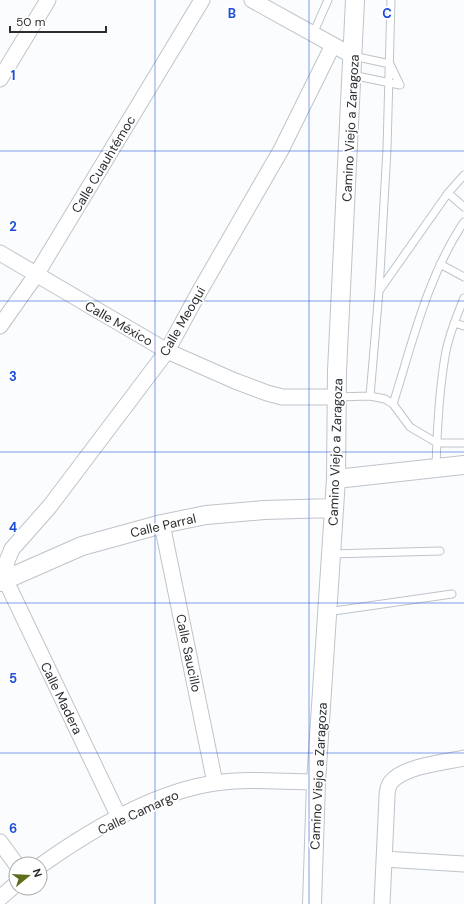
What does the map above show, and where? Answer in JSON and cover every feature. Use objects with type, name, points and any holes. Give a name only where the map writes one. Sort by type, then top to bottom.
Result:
[{"type":"street","points":[[0,79],[48,0]]},
{"type":"street","name":"Calle Cuauhtémoc","points":[[0,326],[36,275],[202,0]]},
{"type":"street","points":[[252,0],[353,56]]},
{"type":"street","name":"Camino Viejo a Zaragoza","points":[[312,904],[316,782],[336,479],[336,397],[355,0]]},
{"type":"street","name":"Calle Meoqui","points":[[3,580],[7,561],[12,549],[50,506],[167,351],[281,150],[333,44]]},
{"type":"street","name":"Calle México","points":[[0,253],[167,351],[267,393],[282,397],[336,397]]},
{"type":"street","points":[[336,479],[464,465]]},
{"type":"street","name":"Calle Parral","points":[[3,580],[82,546],[162,524],[206,515],[264,510],[334,508]]},
{"type":"street","name":"Calle Saucillo","points":[[162,524],[215,783]]},
{"type":"street","name":"Calle Madera","points":[[3,580],[119,817]]},
{"type":"street","points":[[382,904],[387,797],[391,782],[414,769],[464,758]]},
{"type":"street","name":"Calle Camargo","points":[[48,860],[66,847],[119,817],[186,790],[215,783],[246,781],[316,782]]},
{"type":"street","points":[[0,842],[10,856]]},
{"type":"street","points":[[384,859],[464,864]]},
{"type":"street","points":[[0,898],[8,891]]},
{"type":"lane","points":[[313,34],[328,0]]},
{"type":"lane","points":[[370,396],[379,290],[387,149],[391,0]]},
{"type":"lane","points":[[353,56],[390,64]]},
{"type":"lane","points":[[352,76],[400,85],[390,64]]},
{"type":"lane","points":[[379,290],[448,193],[464,175]]},
{"type":"lane","points":[[448,193],[464,207]]},
{"type":"lane","points":[[393,404],[426,297],[440,264],[464,222]]},
{"type":"lane","points":[[440,264],[464,276]]},
{"type":"lane","points":[[436,468],[446,351],[454,322],[464,298]]},
{"type":"lane","points":[[454,322],[464,326]]},
{"type":"lane","points":[[336,397],[370,396],[386,400],[393,404],[410,426],[437,443],[464,443]]},
{"type":"lane","points":[[331,554],[440,551]]},
{"type":"lane","points":[[327,612],[452,594]]}]
